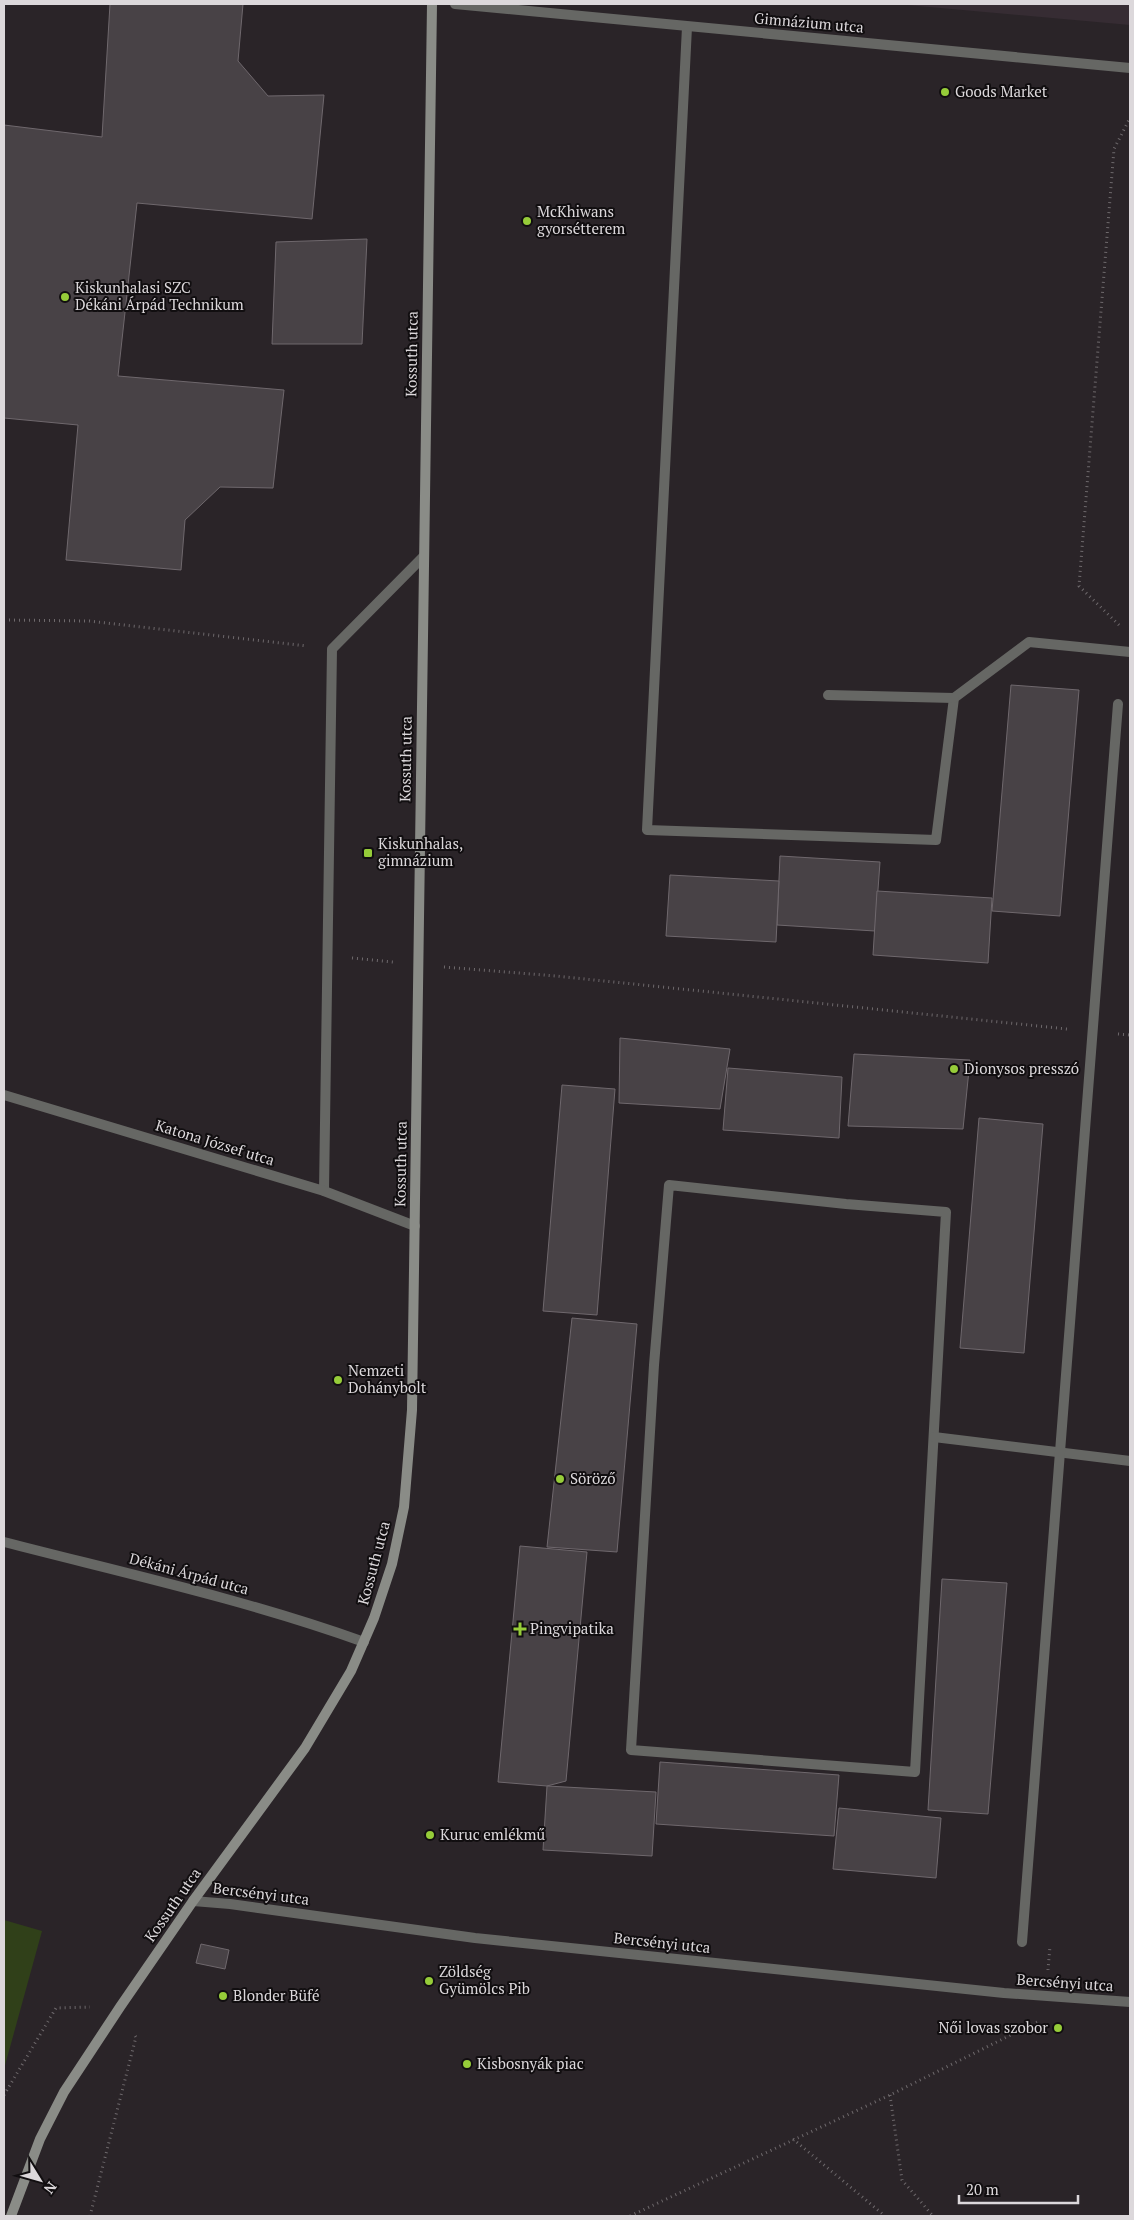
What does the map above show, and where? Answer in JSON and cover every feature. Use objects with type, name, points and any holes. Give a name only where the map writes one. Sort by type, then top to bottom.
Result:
[{"type":"main road","name":"Kossuth utca","points":[[11,2216],[40,2139],[64,2092],[120,2006],[193,1901],[305,1748],[351,1671],[385,1590],[404,1508],[412,1410],[432,4]]},
{"type":"street","name":"Gimnázium utca","points":[[455,4],[1130,68]]},
{"type":"street","points":[[687,27],[647,830],[936,840],[954,698]]},
{"type":"street","points":[[324,1191],[332,648],[424,556]]},
{"type":"street","points":[[828,695],[954,698],[1029,642],[1130,652]]},
{"type":"street","points":[[1022,1942],[1118,704]]},
{"type":"street","name":"Katona József utca","points":[[4,1095],[324,1191],[415,1226]]},
{"type":"street","points":[[669,1185],[846,1204],[946,1212],[934,1437],[927,1522],[915,1772],[631,1750],[654,1365],[669,1185]]},
{"type":"street","points":[[934,1437],[1130,1461]]},
{"type":"street","name":"Dékáni Árpád utca","points":[[4,1542],[231,1600],[308,1622],[364,1642]]},
{"type":"street","name":"Bercsényi utca","points":[[193,1901],[230,1904],[475,1938],[1046,1996],[1130,2002]]},
{"type":"path","points":[[1124,629],[1079,586],[1114,149],[1130,118]]},
{"type":"path","points":[[4,620],[89,621],[332,648]]},
{"type":"path","points":[[327,955],[418,965],[556,976],[1070,1030]]},
{"type":"path","points":[[1109,1033],[1130,1035]]},
{"type":"path","points":[[630,2216],[890,2095],[1048,2018],[1046,1996]]},
{"type":"path","points":[[4,2094],[56,2008],[120,2006],[136,2037],[90,2216]]},
{"type":"path","points":[[890,2095],[902,2180],[933,2216]]},
{"type":"path","points":[[793,2139],[886,2216]]},
{"type":"shaded area","points":[[896,4],[1130,4],[1130,25]]},
{"type":"green space","points":[[4,1920],[42,1931],[4,2069]]},
{"type":"building","name":"Kiskunhalasi SZC Dékáni Árpád Technikum","points":[[110,4],[243,4],[238,61],[268,96],[324,95],[312,219],[137,203],[118,376],[284,390],[273,488],[220,487],[185,520],[181,570],[66,560],[78,425],[4,418],[4,125],[102,137]]},
{"type":"building","points":[[367,239],[362,344],[272,344],[276,242]]},
{"type":"building","points":[[1011,685],[1079,690],[1060,916],[992,911]]},
{"type":"building","points":[[780,856],[880,862],[875,931],[777,925]]},
{"type":"building","points":[[670,875],[779,881],[776,942],[666,936]]},
{"type":"building","points":[[877,891],[992,898],[988,963],[873,955]]},
{"type":"building","points":[[620,1038],[730,1049],[720,1109],[619,1103]]},
{"type":"building","points":[[854,1054],[970,1060],[963,1129],[848,1126]]},
{"type":"building","points":[[728,1068],[842,1077],[839,1138],[723,1130]]},
{"type":"building","points":[[562,1085],[615,1089],[597,1315],[543,1311]]},
{"type":"building","points":[[979,1118],[1043,1124],[1024,1353],[960,1348]]},
{"type":"building","points":[[572,1318],[637,1324],[617,1552],[547,1547]]},
{"type":"building","points":[[520,1546],[587,1552],[566,1781],[547,1786],[498,1782]]},
{"type":"building","points":[[942,1579],[1007,1583],[988,1814],[928,1810]]},
{"type":"building","points":[[660,1762],[839,1775],[834,1836],[656,1824]]},
{"type":"building","points":[[547,1786],[656,1792],[652,1856],[543,1850]]},
{"type":"building","points":[[839,1808],[941,1818],[936,1878],[833,1869]]},
{"type":"building","points":[[201,1944],[229,1950],[225,1969],[196,1963]]},
{"type":"place","name":"Goods Market","points":[[945,92]]},
{"type":"place","name":"McKhiwans gyorsétterem","points":[[527,221]]},
{"type":"place","name":"Kiskunhalasi SZC Dékáni Árpád Technikum","points":[[65,297]]},
{"type":"place","name":"Kiskunhalas, gimnázium","points":[[368,853]]},
{"type":"place","name":"Dionysos presszó","points":[[954,1069]]},
{"type":"place","name":"Nemzeti Dohánybolt","points":[[338,1380]]},
{"type":"place","name":"Söröző","points":[[560,1479]]},
{"type":"place","name":"Pingvipatika","points":[[520,1629]]},
{"type":"place","name":"Kuruc emlékmű","points":[[430,1835]]},
{"type":"place","name":"Zöldség Gyümölcs Pib","points":[[429,1981]]},
{"type":"place","name":"Blonder Büfé","points":[[223,1996]]},
{"type":"place","name":"Női lovas szobor","points":[[1058,2028]]},
{"type":"place","name":"Kisbosnyák piac","points":[[467,2064]]}]
